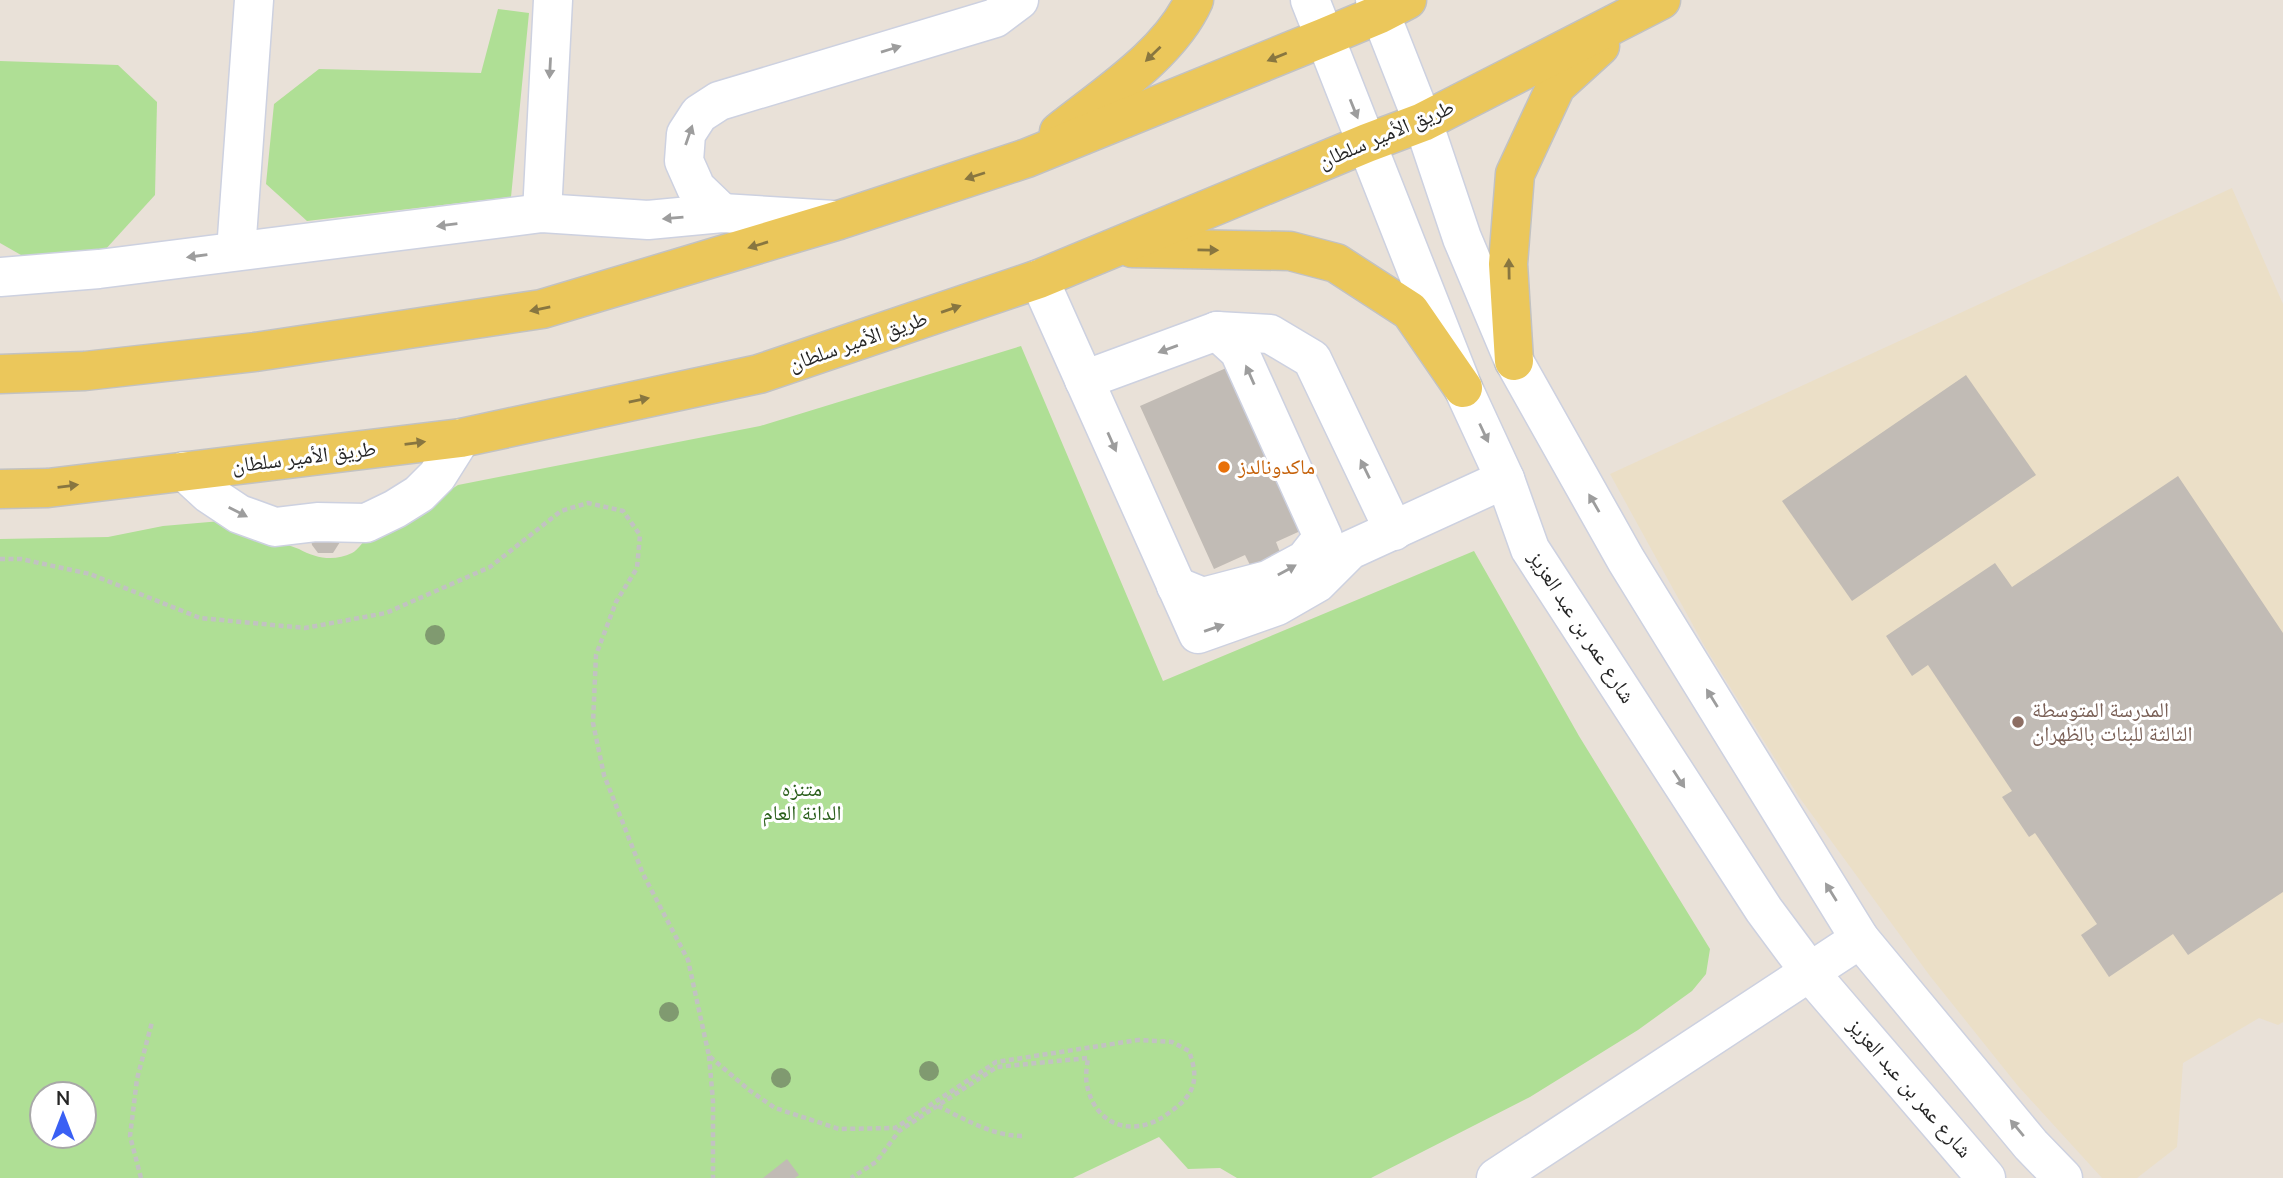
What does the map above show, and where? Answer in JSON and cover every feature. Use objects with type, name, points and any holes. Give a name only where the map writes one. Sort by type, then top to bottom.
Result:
[{"type":"main road","points":[[1027,158],[1137,69],[1168,39],[1194,0]]},
{"type":"main road","points":[[1514,362],[1508,264],[1515,174],[1556,86],[1652,4]]},
{"type":"main road","name":"طريق الأمير سلطان","points":[[0,489],[48,488],[461,438],[759,374],[1039,279],[1423,122],[1652,4]]},
{"type":"main road","points":[[0,374],[85,371],[255,352],[542,309],[839,220],[1027,158],[1325,37],[1388,5]]},
{"type":"main road","points":[[1116,248],[1290,251],[1336,263],[1410,311],[1463,388]]},
{"type":"street","points":[[236,251],[254,0]]},
{"type":"street","points":[[542,213],[553,0]]},
{"type":"street","points":[[722,213],[696,188],[684,161],[686,134],[699,114],[719,101],[995,18],[1019,0]]},
{"type":"street","name":"شارع عمر بن عبد العزيز","points":[[1310,0],[1463,388],[1505,479],[1530,548],[1756,899],[1811,972],[1986,1178]]},
{"type":"street","points":[[1388,5],[1462,238],[1514,362],[1626,559],[1860,939],[2031,1145],[2063,1178]]},
{"type":"street","points":[[0,277],[99,269],[542,213],[648,220],[722,213],[839,220]]},
{"type":"street","points":[[1039,279],[1198,634],[1277,606],[1317,583],[1350,550],[1505,479]]},
{"type":"street","points":[[1084,380],[1217,331],[1270,334],[1312,359],[1394,531]]},
{"type":"street","points":[[1176,586],[1203,597],[1268,580],[1305,560],[1323,537],[1239,351],[1217,331]]},
{"type":"street","points":[[184,471],[209,494],[239,514],[275,527],[317,522],[366,523],[419,494],[437,476],[461,438]]},
{"type":"street","points":[[1496,1178],[1860,939]]},
{"type":"path","points":[[0,559],[21,559],[90,574],[200,618],[305,628],[386,613],[490,567],[561,511],[588,503],[622,511],[640,535],[637,568],[616,602],[596,655],[593,723],[604,775],[638,862],[688,960],[709,1056],[713,1101],[713,1178]]},
{"type":"path","points":[[141,1178],[130,1136],[137,1079],[152,1022]]},
{"type":"path","points":[[709,1056],[775,1108],[839,1129],[895,1128],[996,1062],[1152,1039],[1172,1042],[1189,1051],[1195,1070],[1193,1086],[1186,1099],[1155,1123],[1129,1128],[1114,1124],[1099,1112],[1086,1085],[1088,1058],[997,1067],[899,1130],[876,1162],[851,1178]]},
{"type":"path","points":[[938,1106],[993,1130],[1022,1136]]},
{"type":"shaded area","name":"المدرسة المتوسطة الثالثة للبنات بالظهران","points":[[2232,188],[2283,304],[2283,1022],[2278,1025],[2259,1018],[2183,1063],[2177,1147],[2137,1178],[2102,1178],[2018,1086],[1930,976],[1799,797],[1705,647],[1610,474]]},
{"type":"green space","points":[[498,9],[529,13],[511,197],[307,221],[266,184],[274,104],[319,69],[481,73]]},
{"type":"green space","points":[[0,61],[118,65],[157,102],[155,195],[104,251],[28,259],[0,243]]},
{"type":"green space","name":"متنزه الدانة العام","points":[[1021,346],[1163,681],[1474,551],[1579,736],[1710,949],[1706,974],[1692,991],[1638,1030],[1530,1097],[1371,1178],[1237,1178],[1220,1168],[1188,1169],[1159,1137],[1073,1178],[0,1178],[0,539],[108,537],[163,526],[221,521],[312,555],[338,557],[352,553],[379,531],[458,485],[760,426]]},
{"type":"building","name":"ماكدونالدز","points":[[1233,365],[1307,528],[1276,542],[1287,570],[1259,583],[1245,555],[1214,569],[1140,406]]},
{"type":"building","points":[[1966,375],[2036,475],[1852,601],[1782,501]]},
{"type":"building","points":[[2178,476],[2283,633],[2283,892],[2188,955],[2173,934],[2109,977],[2081,935],[2097,924],[2035,833],[2029,837],[2002,797],[2012,791],[1928,665],[1912,676],[1886,636],[1995,563],[2012,587]]},
{"type":"building","points":[[339,533],[340,542],[333,553],[318,553],[312,545],[311,540]]},
{"type":"building","points":[[787,1159],[799,1175],[795,1178],[763,1178]]},
{"type":"place","name":"ماكدونالدز","points":[[1224,467]]},
{"type":"place","name":"المدرسة المتوسطة الثالثة للبنات بالظهران","points":[[2018,722]]}]
